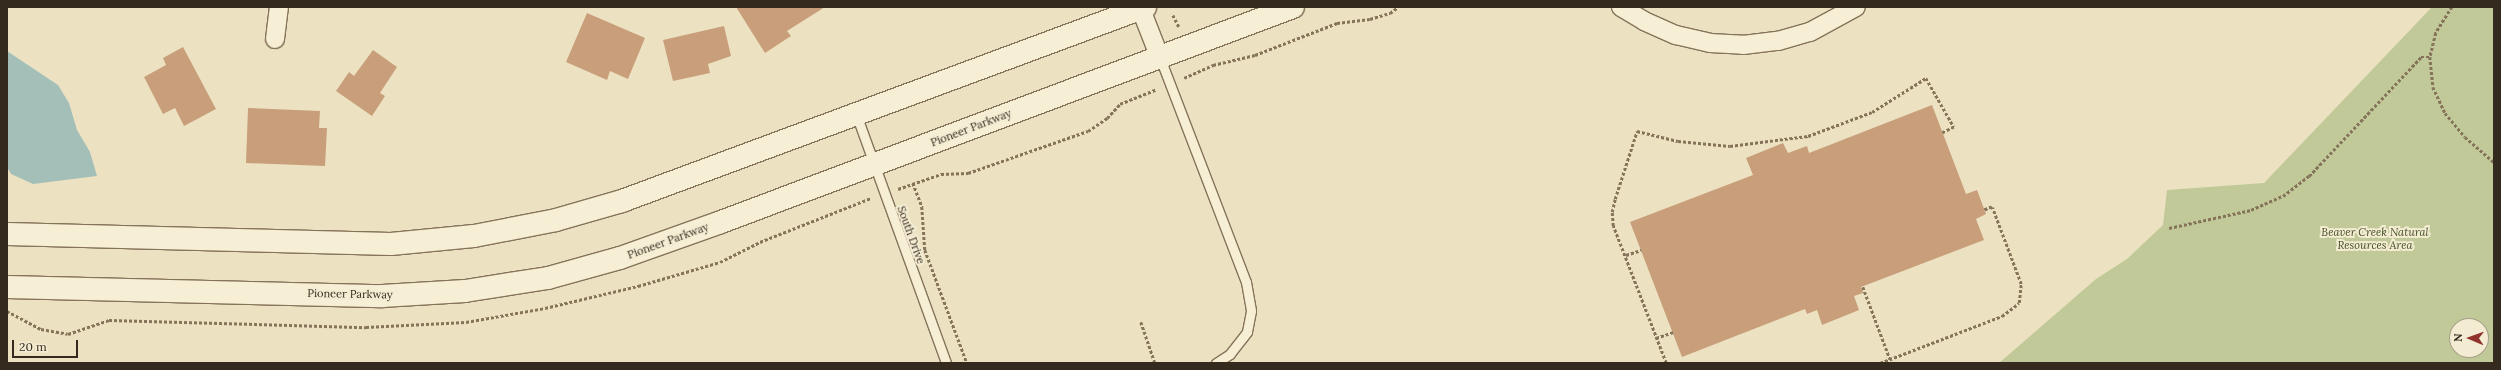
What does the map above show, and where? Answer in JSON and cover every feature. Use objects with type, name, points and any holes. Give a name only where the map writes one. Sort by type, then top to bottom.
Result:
[{"type":"street","points":[[275,39],[279,7]]},
{"type":"street","name":"Pioneer Parkway","points":[[7,287],[382,296],[465,291],[548,278],[620,258],[1160,58],[1293,7]]},
{"type":"street","points":[[1622,7],[1644,21],[1676,35],[1710,42],[1743,44],[1778,41],[1810,32],[1856,7]]},
{"type":"street","points":[[7,234],[391,244],[474,236],[556,220],[622,201],[1142,8],[1160,58]]},
{"type":"lane","points":[[1160,58],[1246,282],[1252,311],[1247,332],[1230,354],[1216,363]]},
{"type":"lane","name":"South Drive","points":[[856,114],[873,165],[946,363]]},
{"type":"path","points":[[2452,7],[2436,33],[2430,57],[2433,87],[2445,113],[2465,137],[2494,162]]},
{"type":"path","points":[[2169,228],[2251,210],[2283,196],[2310,176],[2421,57],[2430,57]]},
{"type":"path","points":[[1666,363],[1626,255],[1613,226],[1612,212],[1637,131],[1678,141],[1730,146],[1808,136],[1872,112],[1926,78],[1933,86],[1954,127],[1942,133]]},
{"type":"path","points":[[913,183],[922,207],[925,250],[967,363]]},
{"type":"path","points":[[1880,363],[2002,316],[2019,303],[2022,295],[2018,277],[1992,207],[1984,210]]},
{"type":"path","points":[[1626,255],[1641,250]]},
{"type":"path","points":[[1863,287],[1890,359]]},
{"type":"path","points":[[1141,322],[1155,363]]},
{"type":"path","points":[[1656,338],[1673,332]]},
{"type":"green space","name":"Beaver Creek Natural Resources Area","points":[[2432,7],[2494,7],[2494,363],[1999,363],[2096,279],[2127,259],[2163,225],[2167,190],[2264,183]]},
{"type":"water","points":[[7,51],[58,85],[69,103],[77,130],[90,152],[97,176],[33,184],[11,174],[7,167]]},
{"type":"building","points":[[736,7],[825,7],[787,31],[791,36],[765,53]]},
{"type":"building","points":[[587,13],[645,38],[628,79],[610,71],[607,80],[566,62]]},
{"type":"building","points":[[724,26],[731,56],[708,64],[710,73],[673,81],[663,40]]},
{"type":"building","points":[[183,47],[216,109],[184,126],[175,108],[163,114],[144,77],[166,65],[163,58]]},
{"type":"building","points":[[373,50],[397,67],[380,93],[385,96],[372,116],[336,91],[349,72],[354,76]]},
{"type":"building","points":[[1932,105],[1966,194],[1977,190],[1986,214],[1976,219],[1984,240],[1861,287],[1863,293],[1854,296],[1859,310],[1822,325],[1817,310],[1807,314],[1805,309],[1682,357],[1630,222],[1753,175],[1746,158],[1783,143],[1788,153],[1807,146],[1809,153]]},
{"type":"building","points":[[248,108],[320,111],[319,128],[327,128],[325,166],[246,163]]}]
